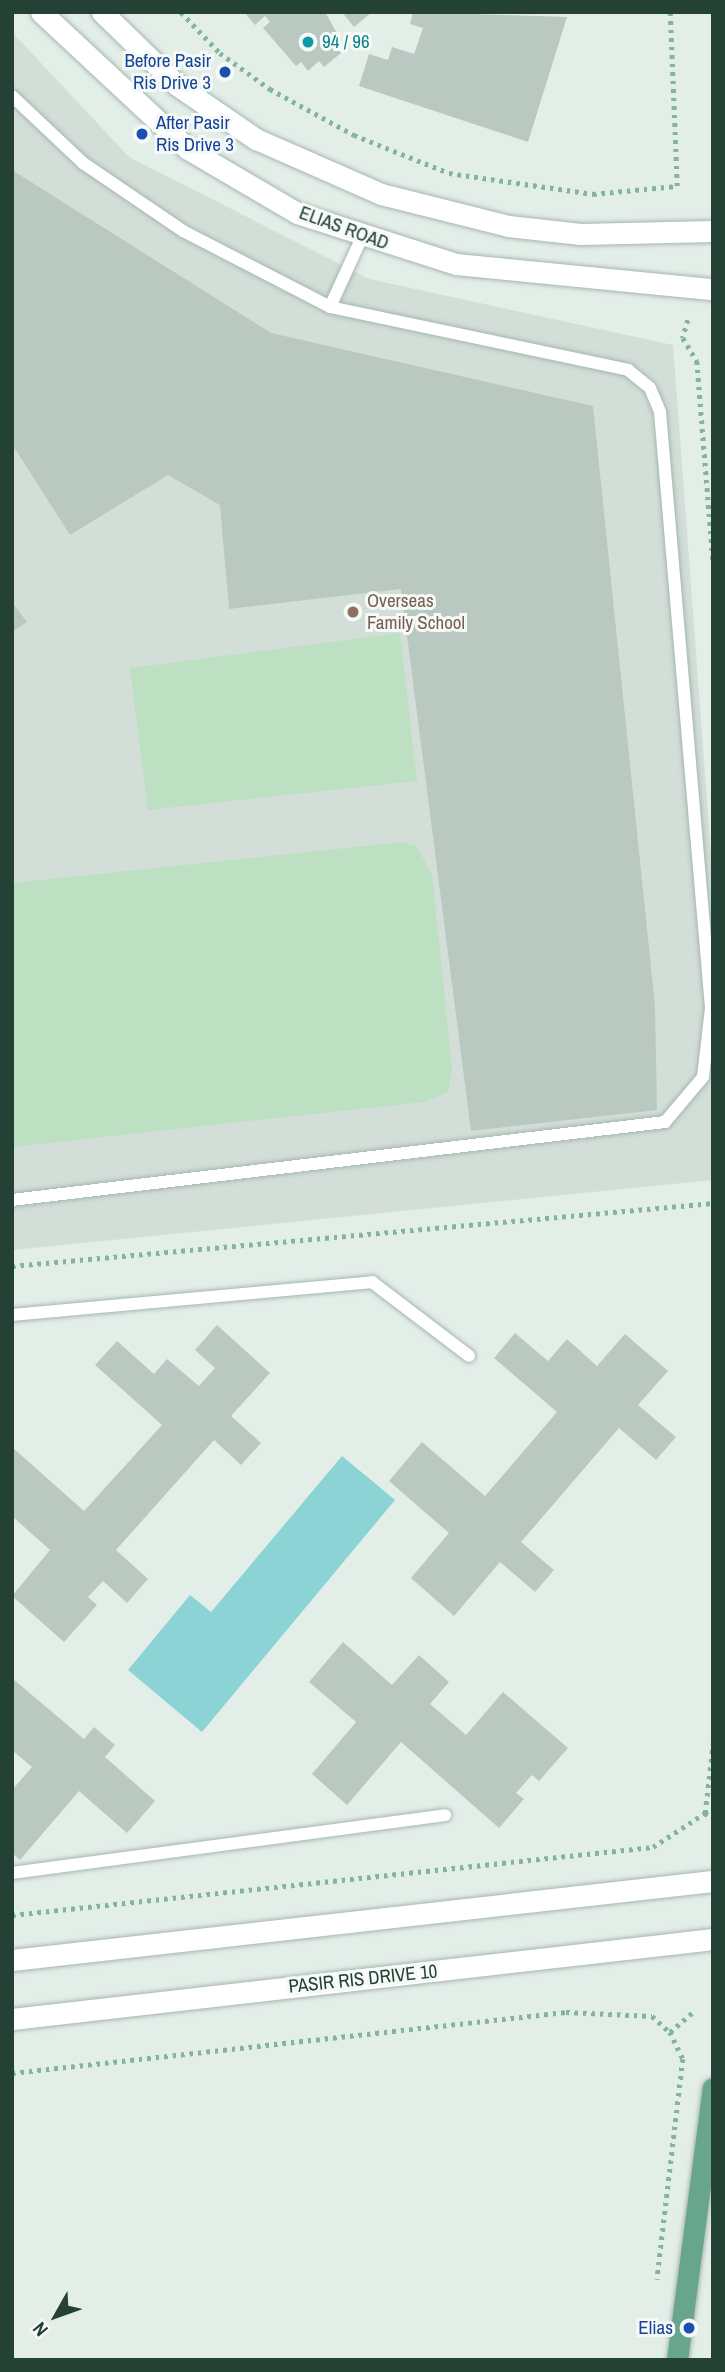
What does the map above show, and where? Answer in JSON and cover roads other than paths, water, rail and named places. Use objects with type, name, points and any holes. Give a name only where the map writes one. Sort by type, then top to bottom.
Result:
[{"type":"main road","points":[[677,2360],[713,2088]]},
{"type":"street","name":"ELIAS ROAD","points":[[41,12],[188,149],[297,213],[362,237],[456,264],[713,289]]},
{"type":"street","points":[[102,12],[177,85],[256,139],[381,194],[508,226],[581,234],[713,231]]},
{"type":"street","points":[[12,1960],[713,1881]]},
{"type":"street","name":"PASIR RIS DRIVE 10","points":[[12,2019],[713,1939]]},
{"type":"lane","points":[[12,96],[83,163],[183,231],[330,307],[628,370],[650,388],[660,412],[711,1008],[703,1077],[665,1122],[12,1200]]},
{"type":"lane","points":[[330,307],[362,237]]},
{"type":"lane","points":[[12,1315],[372,1282],[469,1356]]},
{"type":"lane","points":[[12,1873],[445,1815]]},
{"type":"water","points":[[342,1456],[395,1500],[202,1732],[128,1670],[190,1595],[211,1612]]},
{"type":"place","name":"94 / 96","points":[[308,42]]},
{"type":"place","name":"Before Pasir Ris Drive 3","points":[[225,72]]},
{"type":"place","name":"After Pasir Ris Drive 3","points":[[142,134]]},
{"type":"place","name":"Overseas Family School","points":[[353,612]]},
{"type":"place","name":"Elias","points":[[689,2328]]}]
